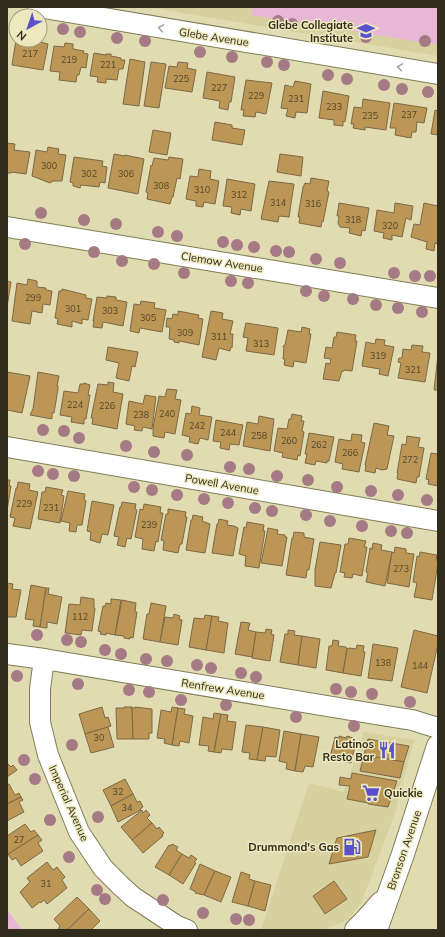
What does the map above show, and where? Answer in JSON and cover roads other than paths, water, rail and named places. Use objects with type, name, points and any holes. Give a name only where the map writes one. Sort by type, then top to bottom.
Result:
[{"type":"main road","name":"Bronson Avenue","points":[[376,930],[404,854],[438,746]]},
{"type":"main road","points":[[356,930],[378,906],[392,887]]},
{"type":"street","name":"Glebe Avenue","points":[[38,7],[438,74]]},
{"type":"street","name":"Clemow Avenue","points":[[7,227],[438,298]]},
{"type":"street","name":"Powell Avenue","points":[[7,447],[438,521]]},
{"type":"street","name":"Renfrew Avenue","points":[[7,654],[399,718],[438,728]]},
{"type":"street","name":"Imperial Avenue","points":[[44,659],[40,689],[40,722],[50,761],[79,832],[103,868],[121,886],[133,897],[184,930]]},
{"type":"place","name":"Glebe Collegiate Institute","points":[[366,31]]},
{"type":"place","name":"Latinos Resto Bar","points":[[387,750]]},
{"type":"place","name":"Quickie","points":[[371,793]]},
{"type":"place","name":"Drummond's Gas","points":[[352,847]]}]
